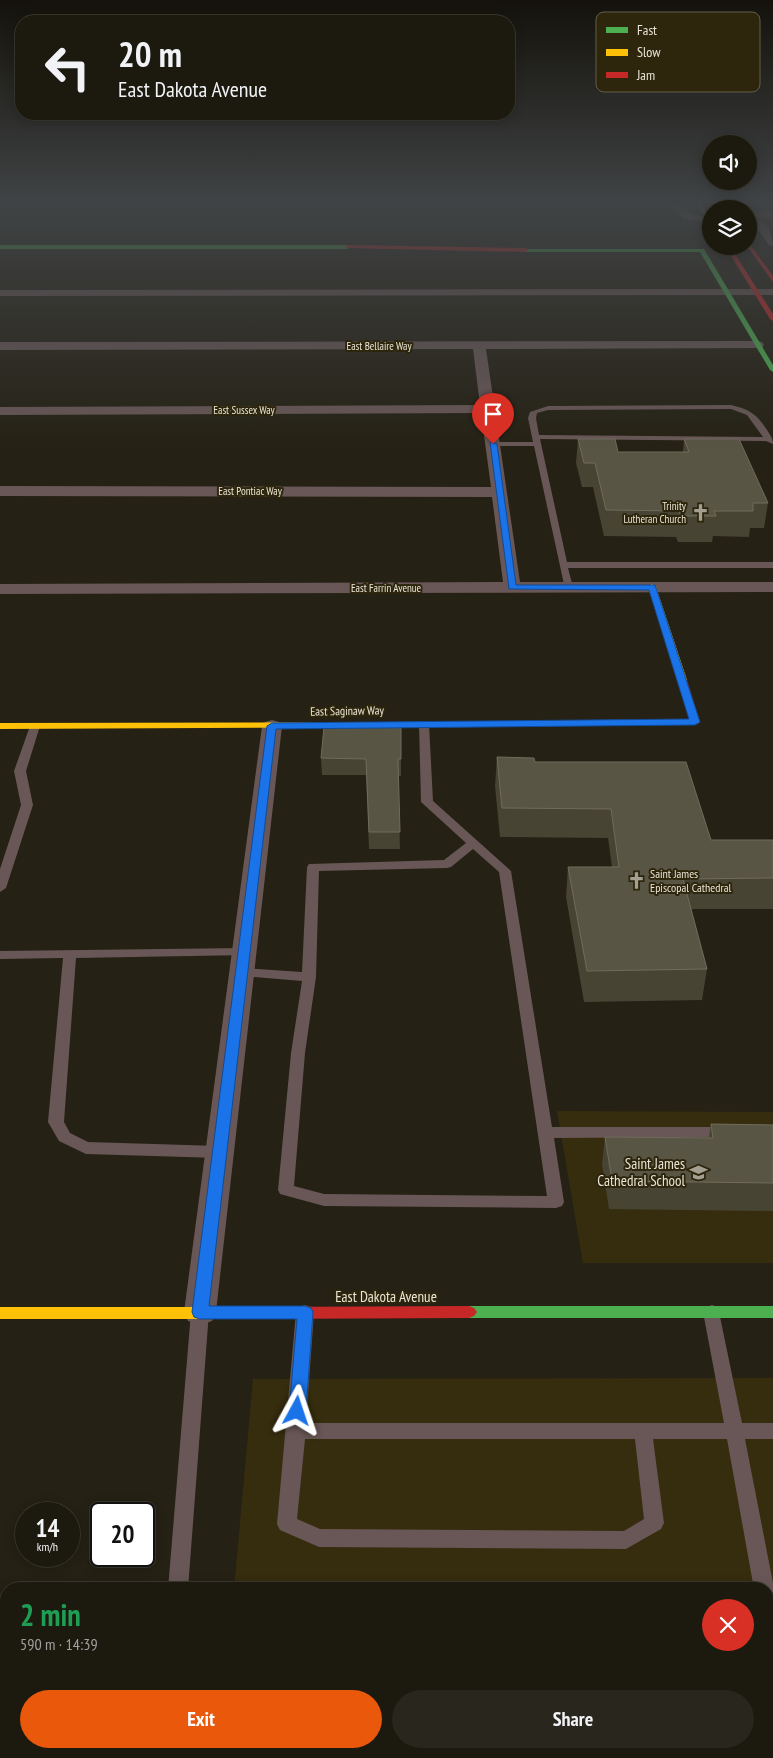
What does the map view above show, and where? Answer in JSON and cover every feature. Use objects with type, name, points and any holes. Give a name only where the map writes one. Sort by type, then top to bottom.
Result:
[{"type":"street","points":[[723,286],[773,370]]},
{"type":"street","points":[[752,286],[773,318]]},
{"type":"street","points":[[0,293],[773,292]]},
{"type":"street","name":"East Bellaire Way","points":[[0,346],[758,345]]},
{"type":"street","points":[[479,346],[512,587]]},
{"type":"street","name":"East Sussex Way","points":[[0,410],[488,409]]},
{"type":"street","name":"East Pontiac Way","points":[[0,491],[500,492]]},
{"type":"street","name":"East Saginaw Way","points":[[0,726],[272,726],[695,722],[652,587]]},
{"type":"street","name":"East Farrin Avenue","points":[[0,589],[773,587]]},
{"type":"street","points":[[200,1312],[272,726]]},
{"type":"street","name":"East Dakota Avenue","points":[[0,1313],[773,1312]]},
{"type":"lane","points":[[568,587],[532,418],[534,412],[548,408],[732,407],[746,410],[753,414],[770,440]]},
{"type":"lane","points":[[493,444],[537,441],[770,440]]},
{"type":"lane","points":[[563,565],[773,565]]},
{"type":"lane","points":[[424,724],[427,802],[505,871],[556,1202],[324,1200],[286,1190],[298,1053],[309,977],[314,867],[447,864],[473,843]]},
{"type":"lane","points":[[0,888],[27,805],[20,771],[35,726]]},
{"type":"lane","points":[[0,955],[243,962],[309,977]]},
{"type":"lane","points":[[70,956],[56,1122],[64,1137],[86,1148],[219,1152]]},
{"type":"lane","points":[[546,1133],[743,1132]]},
{"type":"lane","points":[[179,1582],[200,1312]]},
{"type":"lane","points":[[305,1312],[287,1524],[320,1538],[626,1540],[654,1523],[643,1431]]},
{"type":"lane","points":[[712,1312],[763,1582]]},
{"type":"lane","points":[[296,1431],[773,1431]]},
{"type":"shaded area","points":[[557,1111],[773,1112],[773,1263],[583,1263]]},
{"type":"shaded area","points":[[773,1378],[773,1582],[235,1582],[253,1379]]},
{"type":"building","points":[[578,439],[615,439],[618,452],[689,452],[684,439],[739,439],[768,503],[753,503],[753,511],[714,511],[716,516],[681,516],[679,511],[606,510],[595,463],[584,463]]},
{"type":"building","points":[[324,727],[401,727],[401,759],[398,759],[400,832],[369,832],[366,759],[321,758]]},
{"type":"building","points":[[497,757],[534,758],[535,762],[686,762],[711,840],[773,840],[773,878],[683,879],[707,969],[587,971],[568,867],[619,867],[611,809],[502,808]]},
{"type":"building","points":[[711,1124],[773,1125],[773,1183],[612,1181],[605,1137],[713,1138]]},
{"type":"traffic: fast","points":[[723,286],[773,370]]},
{"type":"traffic: fast","points":[[469,1312],[773,1312]]},
{"type":"traffic: slow","points":[[652,587],[682,680]]},
{"type":"traffic: slow","points":[[0,726],[410,725]]},
{"type":"traffic: slow","points":[[0,1313],[227,1313]]},
{"type":"traffic: jam","points":[[752,286],[773,319]]},
{"type":"traffic: jam","points":[[410,725],[695,722],[682,680]]},
{"type":"traffic: jam","points":[[227,1313],[469,1312]]},
{"type":"place","name":"Trinity Lutheran Church","points":[[700,512]]},
{"type":"place","name":"Saint James Episcopal Cathedral","points":[[636,881]]},
{"type":"place","name":"Saint James Cathedral School","points":[[699,1173]]},
{"type":"route","points":[[297,1411],[305,1312],[200,1312],[272,726],[695,722],[652,587],[512,587],[493,444]]}]
